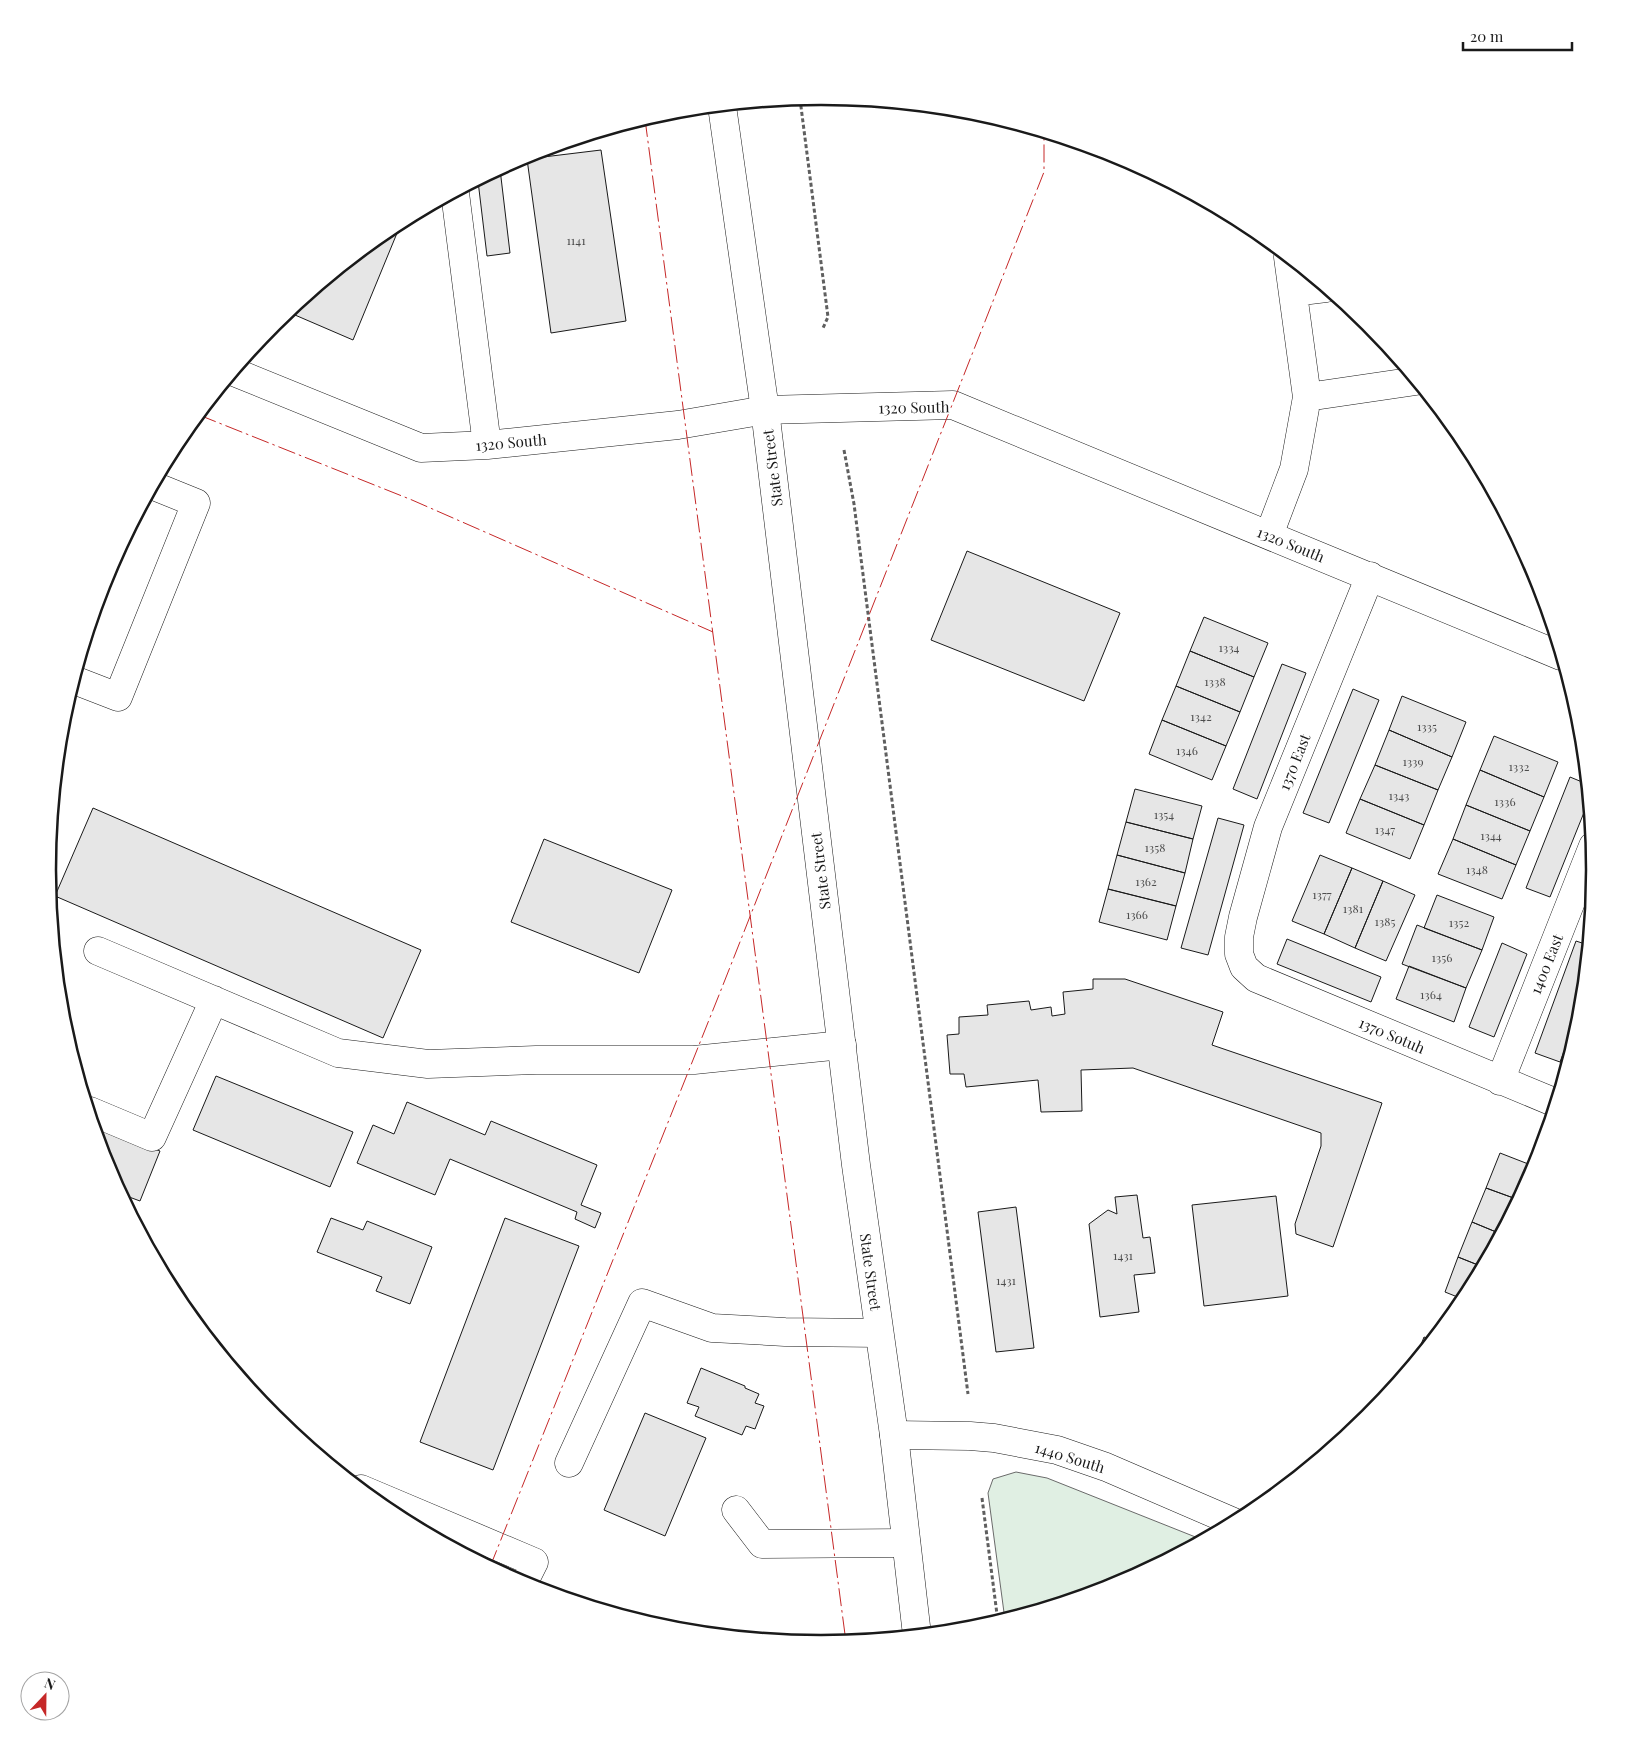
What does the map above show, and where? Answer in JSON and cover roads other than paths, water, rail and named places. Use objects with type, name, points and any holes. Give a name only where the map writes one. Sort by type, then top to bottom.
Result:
[{"type":"street","name":"State Street","points":[[723,112],[765,410],[842,1046],[894,1436],[916,1629]]},
{"type":"street","points":[[456,199],[487,444]]},
{"type":"street","points":[[1269,535],[1294,468],[1307,397],[1289,265]]},
{"type":"street","points":[[1293,292],[1319,289]]},
{"type":"street","name":"1320 South","points":[[239,374],[421,448],[487,444],[678,425],[765,410],[953,405],[1555,654]]},
{"type":"street","points":[[1307,397],[1410,382]]},
{"type":"street","points":[[80,682],[118,697],[196,503],[159,488]]},
{"type":"street","name":"1370 East","points":[[1239,954],[1239,937],[1243,917],[1268,827],[1370,576]]},
{"type":"street","name":"1400 East","points":[[1500,1081],[1587,862]]},
{"type":"street","points":[[98,951],[338,1053],[428,1064],[536,1060],[694,1060],[842,1046]]},
{"type":"street","name":"1370 Sotuh","points":[[1239,954],[1244,967],[1256,978],[1551,1101]]},
{"type":"street","points":[[97,1115],[152,1137],[214,1000]]},
{"type":"street","points":[[569,1462],[642,1303],[712,1328],[785,1332],[879,1333]]},
{"type":"street","name":"1440 South","points":[[894,1436],[970,1436],[994,1438],[1057,1450],[1106,1467],[1227,1519]]},
{"type":"street","points":[[385,1499],[534,1562],[527,1576]]},
{"type":"street","points":[[736,1510],[762,1544],[906,1543]]}]
